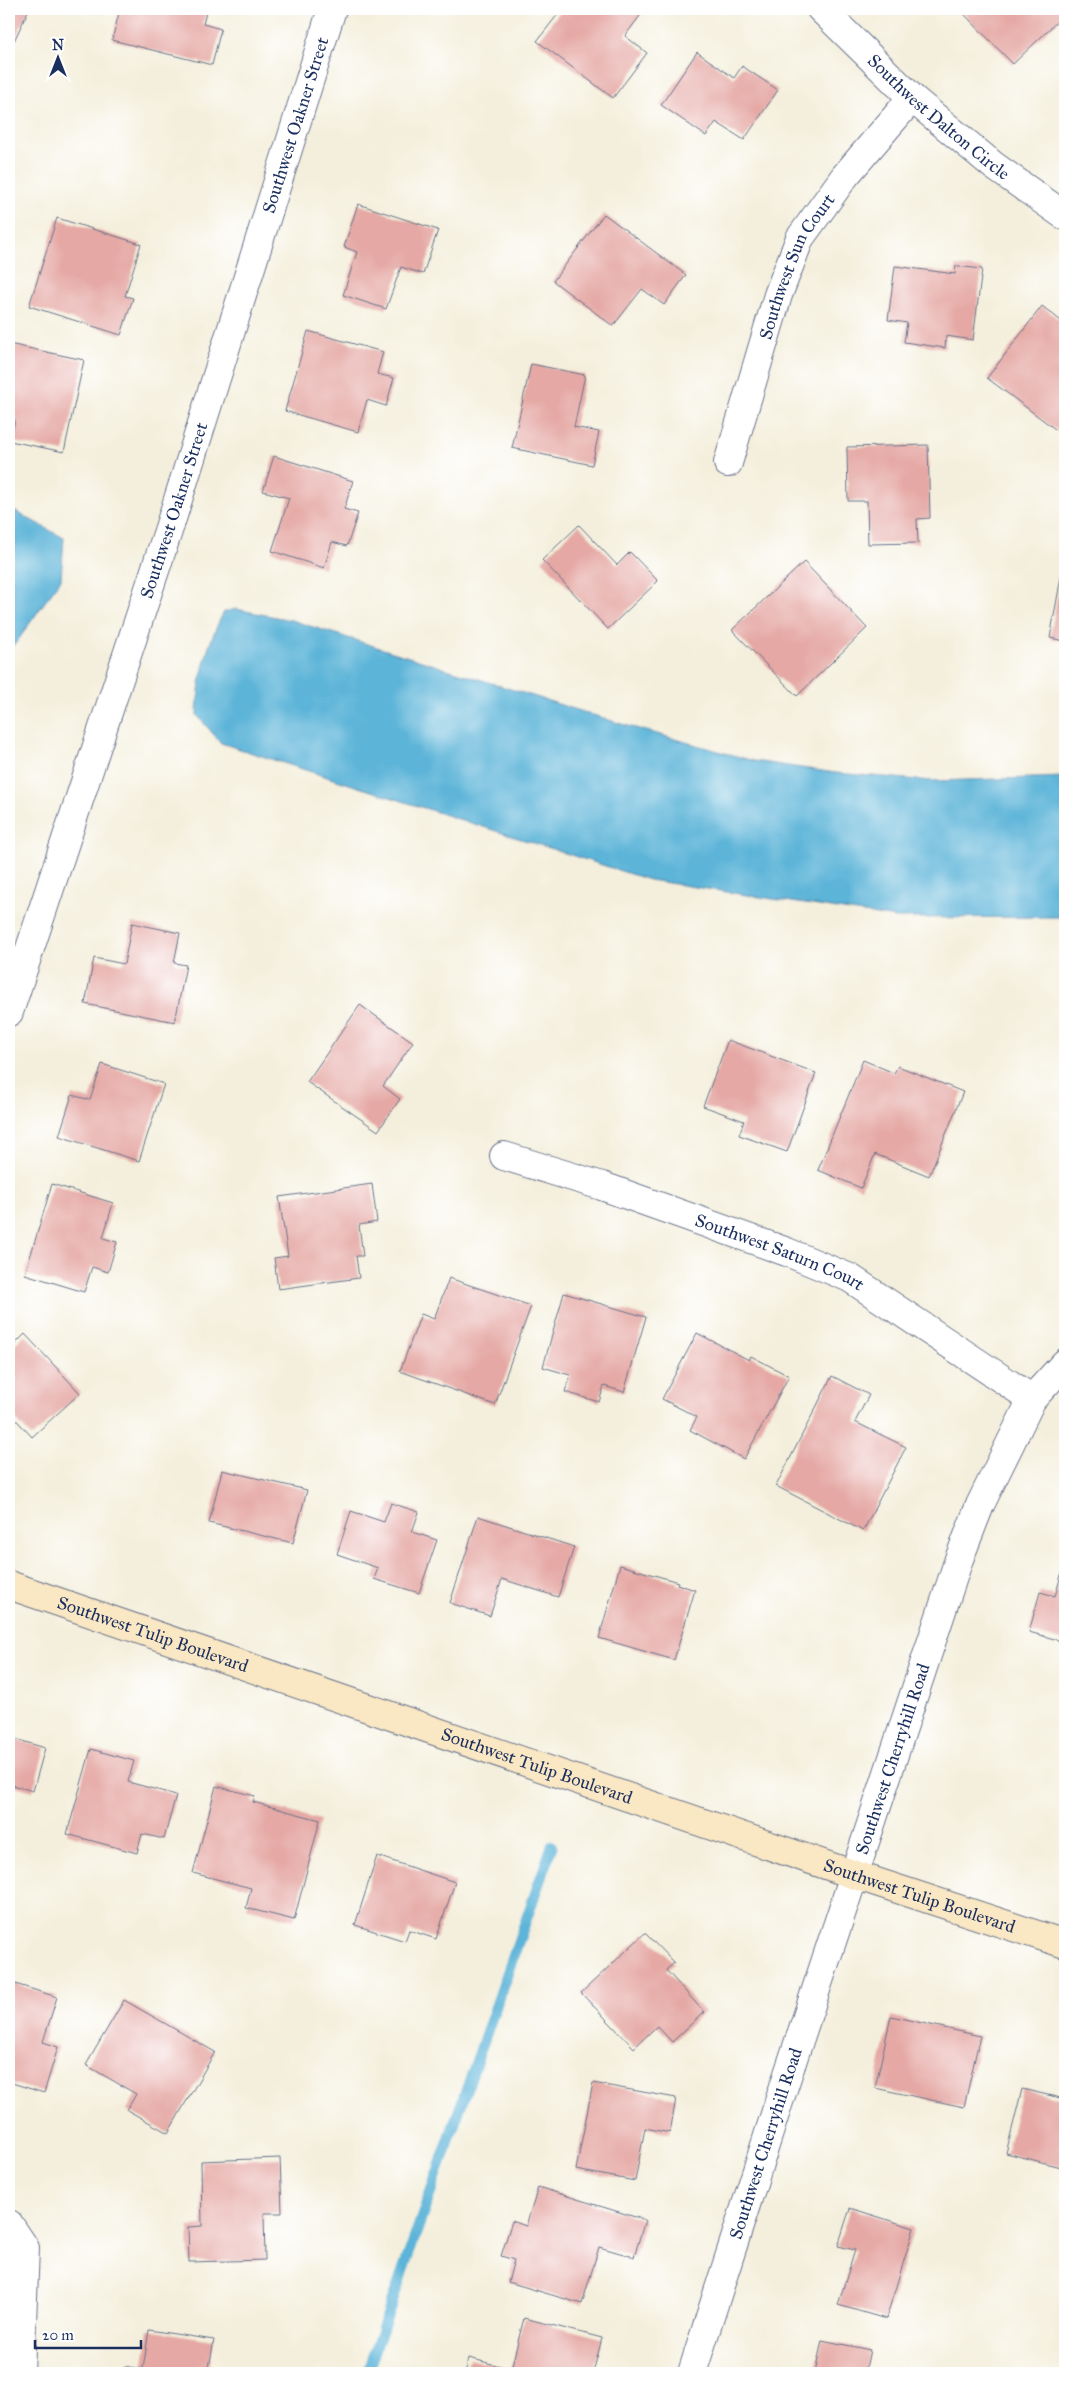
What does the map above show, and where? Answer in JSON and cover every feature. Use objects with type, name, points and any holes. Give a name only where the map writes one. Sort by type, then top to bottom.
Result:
[{"type":"street","name":"Southwest Oakner Street","points":[[9,1012],[170,525],[332,9]]},
{"type":"street","name":"Southwest Dalton Circle","points":[[821,9],[912,98],[994,166],[1065,216]]},
{"type":"street","name":"Southwest Sun Court","points":[[728,463],[778,294],[800,238],[845,176],[912,98]]},
{"type":"street","name":"Southwest Saturn Court","points":[[504,1156],[611,1189],[787,1252],[850,1278],[1032,1400]]},
{"type":"street","name":"Southwest Cherryhill Road","points":[[692,2373],[784,2083],[959,1559],[980,1505],[1032,1400],[1065,1362]]},
{"type":"street","name":"Southwest Tulip Boulevard","points":[[9,1585],[1065,1944]]},
{"type":"street","points":[[9,2224],[25,2248],[20,2373]]},
{"type":"water","points":[[9,508],[64,538],[61,579],[16,643],[9,648]]},
{"type":"water","points":[[236,609],[291,620],[625,725],[754,761],[836,773],[932,781],[1065,777],[1065,917],[896,918],[649,880],[221,743],[197,715],[198,702],[204,662],[213,636],[224,612]]},
{"type":"building","points":[[9,9],[29,9],[14,41],[9,39]]},
{"type":"building","points":[[120,9],[207,9],[203,24],[221,29],[212,65],[112,40]]},
{"type":"building","points":[[562,9],[645,9],[625,36],[647,53],[613,98],[537,41]]},
{"type":"building","points":[[959,9],[1064,9],[1065,14],[1013,64]]},
{"type":"building","points":[[697,52],[734,78],[742,66],[778,90],[744,140],[716,122],[706,136],[661,105]]},
{"type":"building","points":[[358,204],[438,230],[423,274],[401,267],[386,309],[343,295],[357,252],[344,247]]},
{"type":"building","points":[[604,214],[686,275],[664,305],[642,289],[613,326],[553,281]]},
{"type":"building","points":[[57,218],[141,244],[125,296],[133,298],[121,335],[29,306]]},
{"type":"building","points":[[895,266],[955,274],[956,266],[982,269],[973,340],[946,336],[945,348],[904,342],[907,323],[888,320]]},
{"type":"building","points":[[1042,306],[1065,324],[1065,432],[1063,435],[987,378]]},
{"type":"building","points":[[308,331],[383,352],[377,374],[394,378],[386,406],[367,400],[358,432],[285,411]]},
{"type":"building","points":[[9,344],[84,360],[64,452],[10,441],[15,420],[9,419]]},
{"type":"building","points":[[531,364],[585,375],[574,427],[599,432],[592,465],[512,448]]},
{"type":"building","points":[[928,445],[930,518],[917,519],[918,543],[868,544],[867,501],[848,501],[847,447]]},
{"type":"building","points":[[274,456],[353,481],[344,509],[358,513],[347,546],[332,542],[324,568],[272,551],[289,498],[263,491]]},
{"type":"building","points":[[579,525],[617,565],[630,552],[658,581],[608,629],[542,560]]},
{"type":"building","points":[[1065,561],[1065,641],[1050,638]]},
{"type":"building","points":[[804,562],[867,628],[797,696],[732,630]]},
{"type":"building","points":[[132,923],[180,933],[174,963],[186,965],[175,1022],[85,1004],[94,958],[124,964]]},
{"type":"building","points":[[360,1005],[413,1042],[383,1086],[400,1099],[378,1131],[307,1082]]},
{"type":"building","points":[[728,1040],[816,1073],[787,1152],[739,1135],[744,1121],[703,1106]]},
{"type":"building","points":[[863,1060],[894,1073],[898,1066],[963,1092],[929,1176],[875,1154],[861,1188],[818,1170]]},
{"type":"building","points":[[102,1064],[164,1084],[139,1161],[59,1136],[72,1095],[90,1100]]},
{"type":"building","points":[[52,1184],[113,1203],[103,1238],[117,1242],[108,1272],[92,1267],[84,1292],[25,1274]]},
{"type":"building","points":[[372,1184],[377,1222],[359,1225],[363,1256],[356,1256],[359,1278],[278,1289],[274,1258],[288,1256],[279,1197]]},
{"type":"building","points":[[449,1278],[531,1306],[495,1405],[400,1371],[421,1314],[434,1319]]},
{"type":"building","points":[[564,1293],[646,1317],[624,1392],[604,1386],[599,1402],[565,1392],[570,1375],[543,1367]]},
{"type":"building","points":[[697,1333],[749,1360],[751,1356],[789,1376],[744,1459],[690,1430],[697,1417],[662,1399]]},
{"type":"building","points":[[25,1334],[80,1393],[32,1437],[9,1412],[9,1350]]},
{"type":"building","points":[[832,1376],[869,1395],[855,1422],[906,1447],[863,1531],[776,1486]]},
{"type":"building","points":[[222,1470],[307,1490],[293,1543],[209,1523]]},
{"type":"building","points":[[391,1503],[419,1512],[412,1532],[437,1540],[419,1593],[374,1579],[378,1568],[337,1554],[351,1511],[384,1522]]},
{"type":"building","points":[[478,1516],[574,1547],[558,1597],[502,1579],[490,1616],[450,1603]]},
{"type":"building","points":[[1065,1562],[1065,1642],[1029,1632],[1040,1592],[1055,1596]]},
{"type":"building","points":[[620,1565],[678,1582],[677,1584],[695,1590],[674,1660],[599,1638]]},
{"type":"building","points":[[9,1737],[45,1748],[33,1791],[9,1784]]},
{"type":"building","points":[[91,1749],[134,1761],[128,1782],[176,1795],[164,1839],[142,1834],[137,1853],[67,1834]]},
{"type":"building","points":[[216,1786],[255,1796],[253,1802],[320,1820],[294,1920],[246,1908],[251,1888],[193,1873]]},
{"type":"building","points":[[377,1856],[455,1882],[436,1939],[409,1930],[405,1941],[355,1925]]},
{"type":"building","points":[[645,1933],[674,1963],[666,1970],[704,2012],[672,2042],[657,2026],[634,2048],[581,1993]]},
{"type":"building","points":[[9,1982],[57,1997],[43,2042],[58,2047],[44,2093],[9,2082]]},
{"type":"building","points":[[124,2000],[215,2052],[168,2133],[127,2110],[136,2094],[86,2065]]},
{"type":"building","points":[[891,2016],[980,2036],[964,2107],[875,2088]]},
{"type":"building","points":[[593,2083],[676,2098],[670,2133],[645,2128],[635,2181],[576,2170]]},
{"type":"building","points":[[1022,2089],[1065,2099],[1065,2168],[1006,2153]]},
{"type":"building","points":[[280,2158],[282,2213],[264,2213],[265,2260],[189,2262],[188,2227],[202,2226],[201,2161]]},
{"type":"building","points":[[538,2187],[645,2220],[634,2257],[599,2247],[582,2304],[508,2282],[514,2260],[501,2256],[512,2221],[526,2226]]},
{"type":"building","points":[[850,2208],[914,2228],[886,2319],[838,2305],[855,2250],[838,2246]]},
{"type":"building","points":[[524,2318],[602,2338],[593,2373],[465,2373],[469,2358],[511,2369]]},
{"type":"building","points":[[149,2330],[214,2340],[208,2373],[123,2373],[124,2366],[143,2369]]},
{"type":"building","points":[[822,2340],[870,2350],[865,2373],[815,2373]]},
{"type":"waterway","points":[[367,2373],[552,1846]]}]
